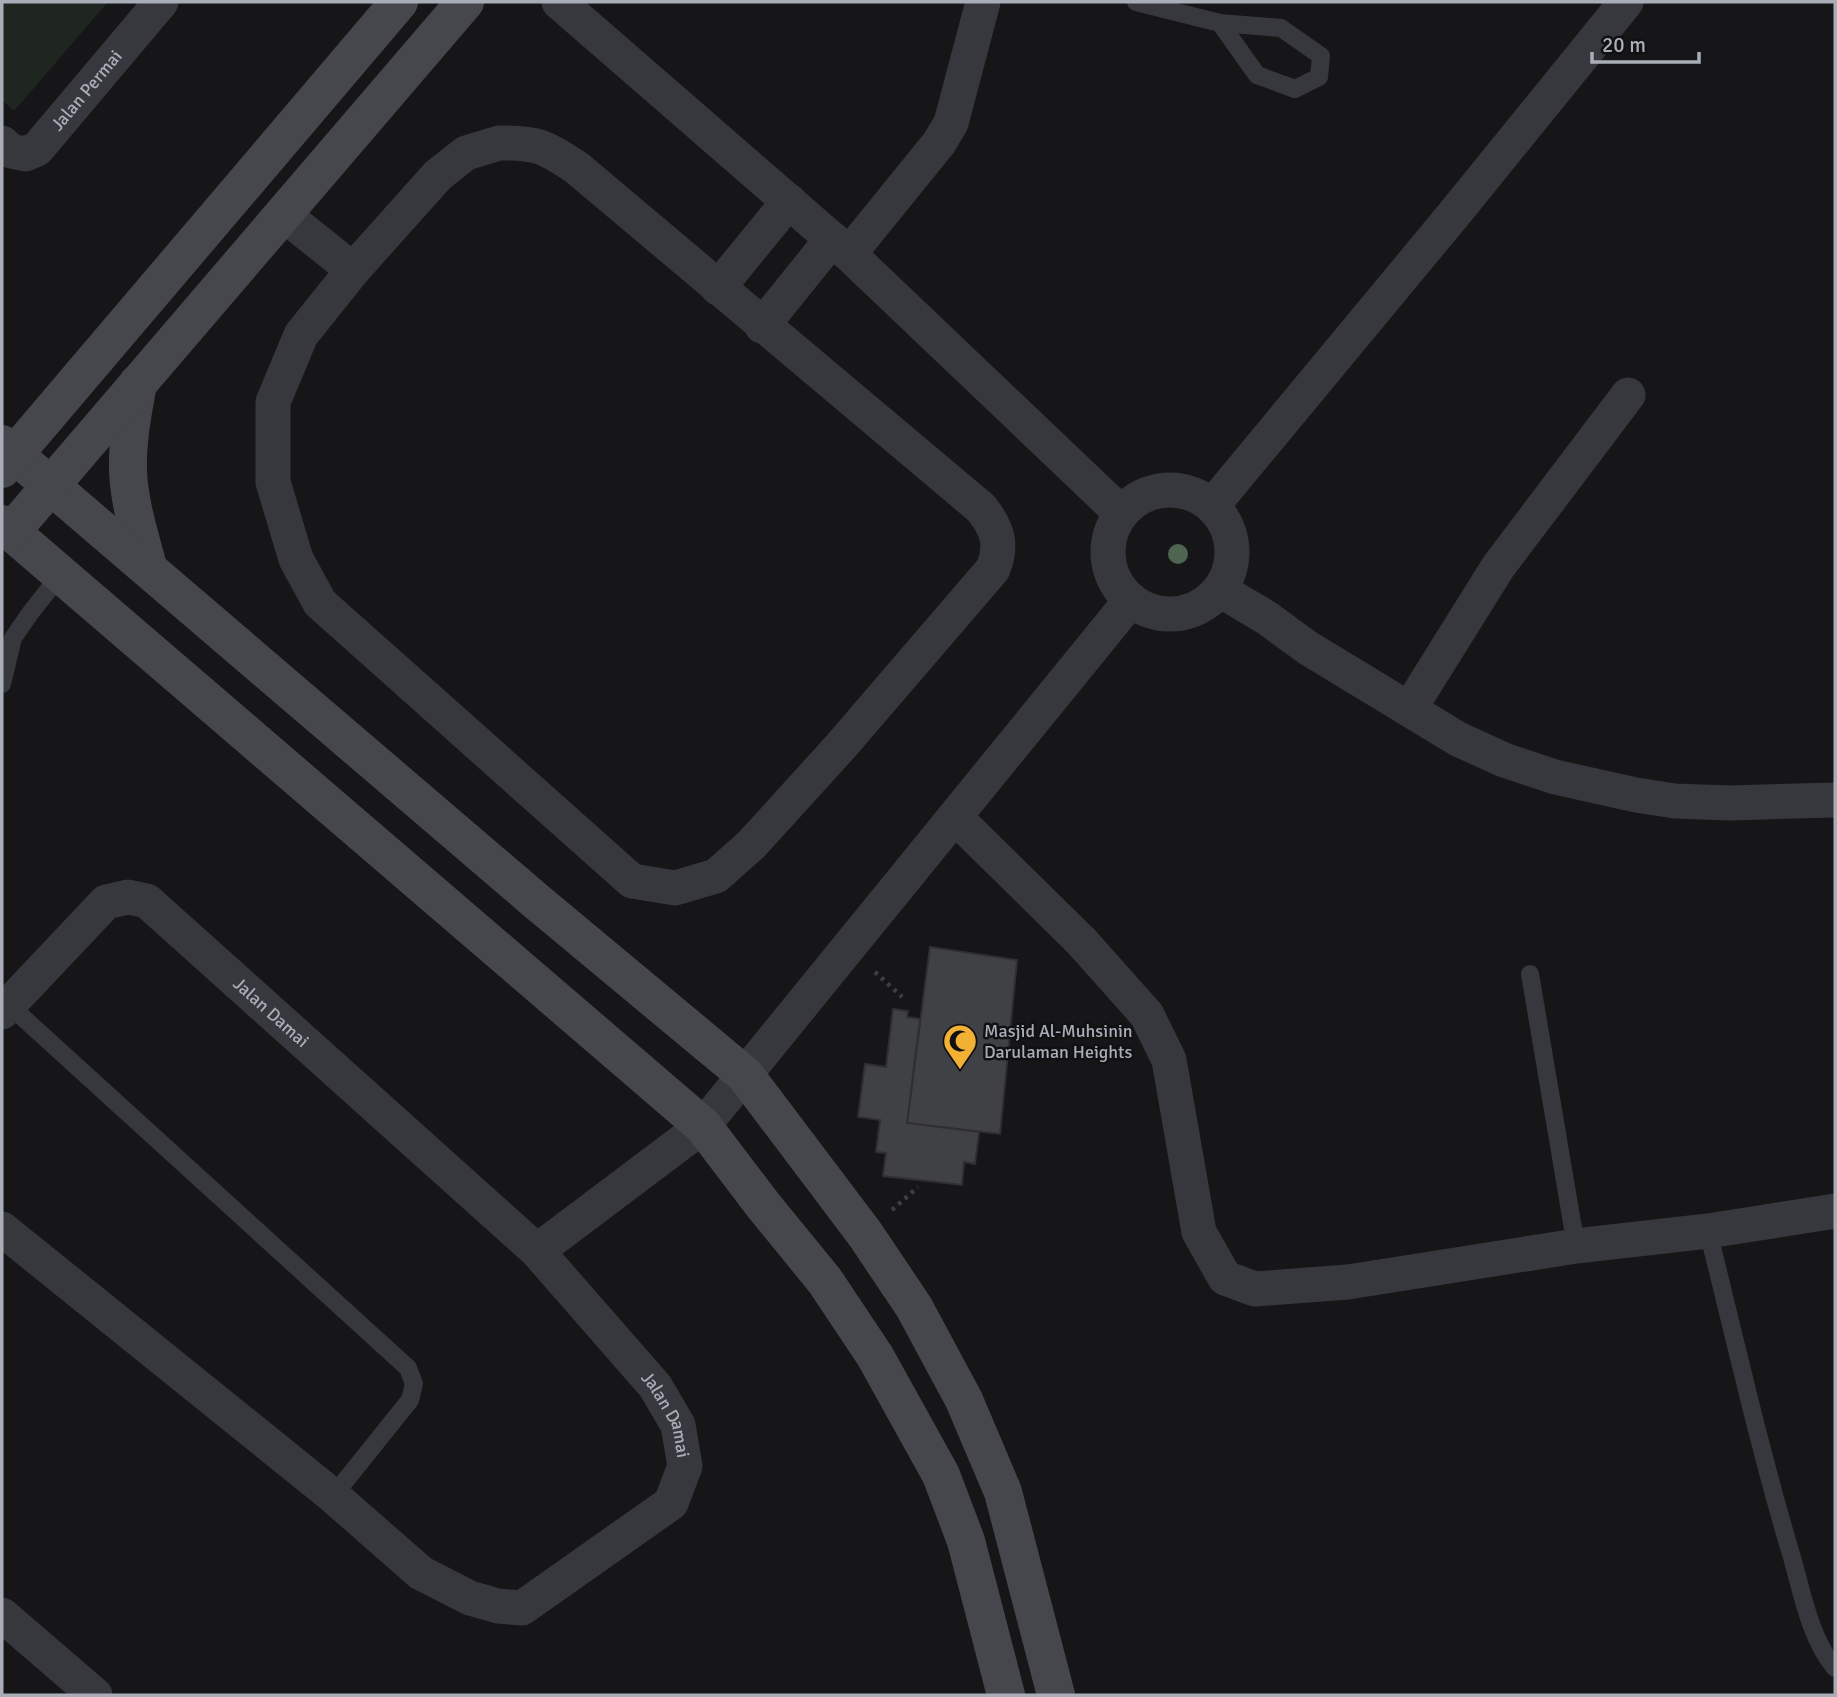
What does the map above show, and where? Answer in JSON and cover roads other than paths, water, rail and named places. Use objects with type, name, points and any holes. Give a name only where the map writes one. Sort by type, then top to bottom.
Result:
[{"type":"street","name":"Jalan Permai","points":[[2,143],[10,151],[25,154],[37,149],[161,2]]},
{"type":"street","points":[[399,2],[6,455],[50,487],[148,567],[536,901],[745,1075],[865,1234],[914,1307],[964,1401],[1003,1492],[1056,1695]]},
{"type":"street","points":[[465,2],[50,487],[7,528],[703,1126],[825,1281],[875,1356],[941,1475],[966,1541],[1006,1695]]},
{"type":"street","points":[[559,2],[841,246],[1121,513]]},
{"type":"street","points":[[762,326],[939,143],[951,123],[983,2]]},
{"type":"street","points":[[1212,506],[1626,2]]},
{"type":"street","points":[[499,143],[525,143],[547,148],[576,168],[981,508],[994,524],[999,555],[993,569],[841,746],[751,845],[716,876],[675,888],[632,881],[320,603],[296,559],[273,482],[273,402],[302,335],[353,270],[438,176],[466,153],[499,143]]},
{"type":"street","points":[[718,288],[789,201]]},
{"type":"street","points":[[283,214],[353,270]]},
{"type":"street","points":[[139,381],[129,432],[128,472],[134,515],[148,567]]},
{"type":"street","points":[[1410,708],[1498,566],[1628,395]]},
{"type":"street","points":[[1175,490],[1195,495],[1212,506],[1231,537],[1229,573],[1220,590],[1197,608],[1168,615],[1148,611],[1130,600],[1117,586],[1107,549],[1112,530],[1121,513],[1136,499],[1155,491],[1175,490]]},
{"type":"street","points":[[1220,590],[1268,618],[1308,648],[1458,739],[1504,760],[1555,777],[1675,801],[1729,803],[1835,800]]},
{"type":"street","points":[[537,1251],[703,1126],[1130,600]]},
{"type":"street","points":[[955,817],[1082,942],[1147,1015],[1169,1060],[1199,1232],[1224,1278],[1255,1289],[1348,1282],[1576,1245],[1708,1231],[1835,1211]]},
{"type":"street","name":"Jalan Damai","points":[[2,1228],[333,1496],[421,1573],[470,1598],[498,1606],[522,1608],[671,1503],[685,1466],[678,1425],[655,1385],[537,1251],[147,901],[128,897],[106,902],[5,1008]]},
{"type":"street","points":[[2,1615],[94,1695]]},
{"type":"lane","points":[[1136,2],[1220,23],[1281,28],[1321,56],[1320,77],[1294,89],[1257,75],[1220,23]]},
{"type":"lane","points":[[2,684],[13,638],[61,574]]},
{"type":"lane","points":[[1530,974],[1576,1245]]},
{"type":"lane","points":[[5,1008],[408,1367],[414,1384],[410,1400],[333,1496]]},
{"type":"lane","points":[[1708,1231],[1773,1492],[1811,1622],[1825,1656],[1835,1668]]},
{"type":"place","name":"Masjid Al-Muhsinin Darulaman Heights","points":[[960,1071]]}]
